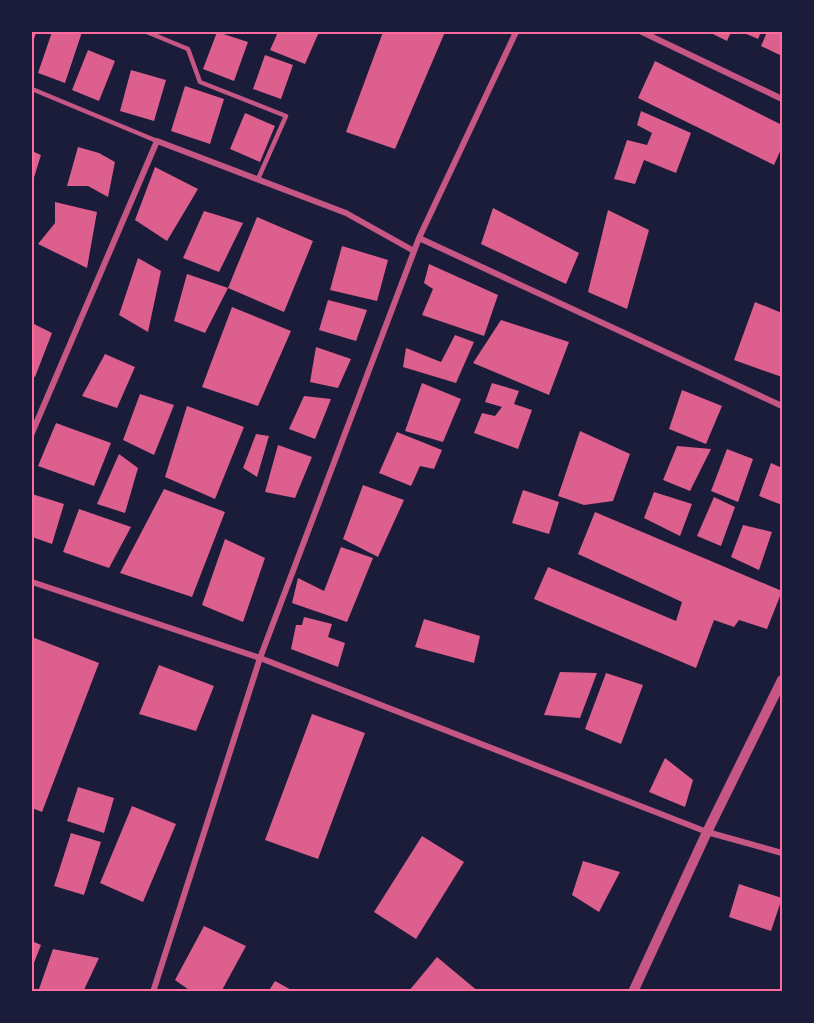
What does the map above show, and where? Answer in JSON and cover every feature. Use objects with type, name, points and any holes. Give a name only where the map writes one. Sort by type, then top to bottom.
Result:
[{"type":"street","points":[[32,36],[33,32]]},
{"type":"street","points":[[153,992],[260,658],[418,238],[516,32]]},
{"type":"street","points":[[642,32],[783,99]]},
{"type":"street","points":[[32,433],[157,141],[346,213],[414,251]]},
{"type":"street","points":[[418,238],[783,406]]},
{"type":"street","points":[[32,582],[260,658],[707,832],[783,854]]},
{"type":"street","points":[[633,992],[707,832],[783,680]]},
{"type":"lane","points":[[147,32],[188,49],[200,82],[286,116],[258,179]]},
{"type":"lane","points":[[32,89],[157,141]]},
{"type":"building","points":[[52,32],[82,32],[65,83],[38,73]]},
{"type":"building","points":[[217,32],[248,42],[234,81],[203,69]]},
{"type":"building","points":[[278,32],[319,32],[305,64],[270,50]]},
{"type":"building","points":[[383,32],[445,32],[395,149],[346,132]]},
{"type":"building","points":[[709,32],[731,32],[727,41]]},
{"type":"building","points":[[742,32],[761,32],[758,39]]},
{"type":"building","points":[[767,32],[782,32],[782,56],[761,46]]},
{"type":"building","points":[[88,50],[115,61],[99,101],[72,90]]},
{"type":"building","points":[[265,55],[293,65],[281,99],[253,89]]},
{"type":"building","points":[[655,61],[782,125],[782,147],[774,165],[638,98]]},
{"type":"building","points":[[131,70],[166,80],[154,121],[120,111]]},
{"type":"building","points":[[185,86],[224,99],[210,144],[171,131]]},
{"type":"building","points":[[641,111],[691,133],[676,173],[644,160],[635,184],[614,179],[627,140],[647,145],[652,133],[637,125]]},
{"type":"building","points":[[245,113],[275,126],[260,162],[230,149]]},
{"type":"building","points":[[78,147],[99,153],[115,162],[108,197],[88,186],[67,186]]},
{"type":"building","points":[[32,151],[41,155],[32,184]]},
{"type":"building","points":[[155,167],[198,189],[167,241],[135,220]]},
{"type":"building","points":[[55,202],[97,212],[87,268],[38,244],[55,223]]},
{"type":"building","points":[[493,208],[579,253],[566,284],[481,244]]},
{"type":"building","points":[[608,210],[649,230],[627,309],[588,292]]},
{"type":"building","points":[[204,211],[243,223],[219,272],[183,258]]},
{"type":"building","points":[[257,217],[313,241],[284,312],[228,288]]},
{"type":"building","points":[[342,246],[388,260],[377,301],[330,290]]},
{"type":"building","points":[[138,258],[161,271],[148,332],[119,315]]},
{"type":"building","points":[[429,264],[498,295],[484,336],[422,315],[433,289],[424,283]]},
{"type":"building","points":[[187,274],[228,288],[205,333],[174,321]]},
{"type":"building","points":[[328,300],[367,310],[356,341],[319,330]]},
{"type":"building","points":[[755,302],[782,313],[782,377],[734,360]]},
{"type":"building","points":[[232,307],[291,331],[258,406],[202,387]]},
{"type":"building","points":[[501,320],[569,342],[549,395],[473,363]]},
{"type":"building","points":[[32,323],[52,333],[35,377],[32,376]]},
{"type":"building","points":[[455,335],[474,342],[456,383],[403,367],[406,348],[441,362]]},
{"type":"building","points":[[316,347],[351,359],[338,388],[310,382]]},
{"type":"building","points":[[105,354],[135,367],[117,408],[82,396]]},
{"type":"building","points":[[422,383],[461,399],[443,442],[405,431]]},
{"type":"building","points":[[492,383],[519,391],[514,404],[532,410],[518,449],[474,433],[482,413],[495,416],[502,407],[485,402]]},
{"type":"building","points":[[682,390],[722,406],[706,444],[669,429]]},
{"type":"building","points":[[140,394],[174,405],[154,455],[123,440]]},
{"type":"building","points":[[304,396],[331,399],[315,439],[289,429]]},
{"type":"building","points":[[187,406],[244,427],[215,499],[165,477]]},
{"type":"building","points":[[56,423],[111,443],[94,486],[38,466]]},
{"type":"building","points":[[580,431],[630,454],[613,501],[584,505],[558,496]]},
{"type":"building","points":[[397,432],[442,450],[434,469],[420,466],[411,486],[379,473]]},
{"type":"building","points":[[256,434],[269,436],[257,477],[243,468]]},
{"type":"building","points":[[278,445],[312,457],[295,498],[265,492]]},
{"type":"building","points":[[677,446],[711,449],[690,491],[663,480]]},
{"type":"building","points":[[727,449],[753,459],[738,502],[711,491]]},
{"type":"building","points":[[119,454],[138,468],[125,513],[97,504]]},
{"type":"building","points":[[771,463],[782,468],[782,505],[759,496]]},
{"type":"building","points":[[363,485],[404,500],[378,557],[343,539]]},
{"type":"building","points":[[164,489],[225,512],[192,597],[120,573]]},
{"type":"building","points":[[523,490],[559,502],[549,534],[512,523]]},
{"type":"building","points":[[654,492],[692,504],[680,536],[644,518]]},
{"type":"building","points":[[32,494],[64,504],[52,544],[32,537]]},
{"type":"building","points":[[714,497],[735,507],[721,546],[697,536]]},
{"type":"building","points":[[79,509],[131,527],[109,568],[63,552]]},
{"type":"building","points":[[595,512],[782,591],[767,629],[739,620],[734,627],[714,620],[696,668],[534,599],[548,567],[676,621],[682,602],[578,554]]},
{"type":"building","points":[[743,525],[772,532],[759,570],[731,557]]},
{"type":"building","points":[[225,539],[265,558],[243,622],[202,605]]},
{"type":"building","points":[[341,547],[373,558],[347,622],[292,603],[298,578],[324,591]]},
{"type":"building","points":[[304,617],[332,624],[328,637],[345,643],[338,667],[291,649],[296,625],[302,625]]},
{"type":"building","points":[[424,619],[480,636],[474,663],[415,647]]},
{"type":"building","points":[[32,637],[99,663],[42,812],[32,808]]},
{"type":"building","points":[[159,665],[214,686],[196,731],[139,714]]},
{"type":"building","points":[[560,672],[597,673],[580,718],[544,715]]},
{"type":"building","points":[[606,673],[643,685],[621,744],[585,729]]},
{"type":"building","points":[[312,714],[365,733],[318,859],[265,840]]},
{"type":"building","points":[[665,758],[693,780],[685,807],[649,792]]},
{"type":"building","points":[[78,787],[114,798],[104,833],[67,821]]},
{"type":"building","points":[[132,806],[176,824],[143,902],[100,883]]},
{"type":"building","points":[[71,833],[101,842],[84,895],[54,886]]},
{"type":"building","points":[[422,836],[464,862],[416,939],[374,912]]},
{"type":"building","points":[[583,861],[620,872],[599,912],[572,895]]},
{"type":"building","points":[[739,884],[782,898],[771,931],[729,917]]},
{"type":"building","points":[[204,926],[246,946],[221,992],[192,992],[175,980]]},
{"type":"building","points":[[32,941],[41,945],[32,968]]},
{"type":"building","points":[[53,949],[99,958],[83,992],[38,992]]},
{"type":"building","points":[[437,957],[479,992],[408,992]]},
{"type":"building","points":[[275,981],[295,992],[268,992]]}]
